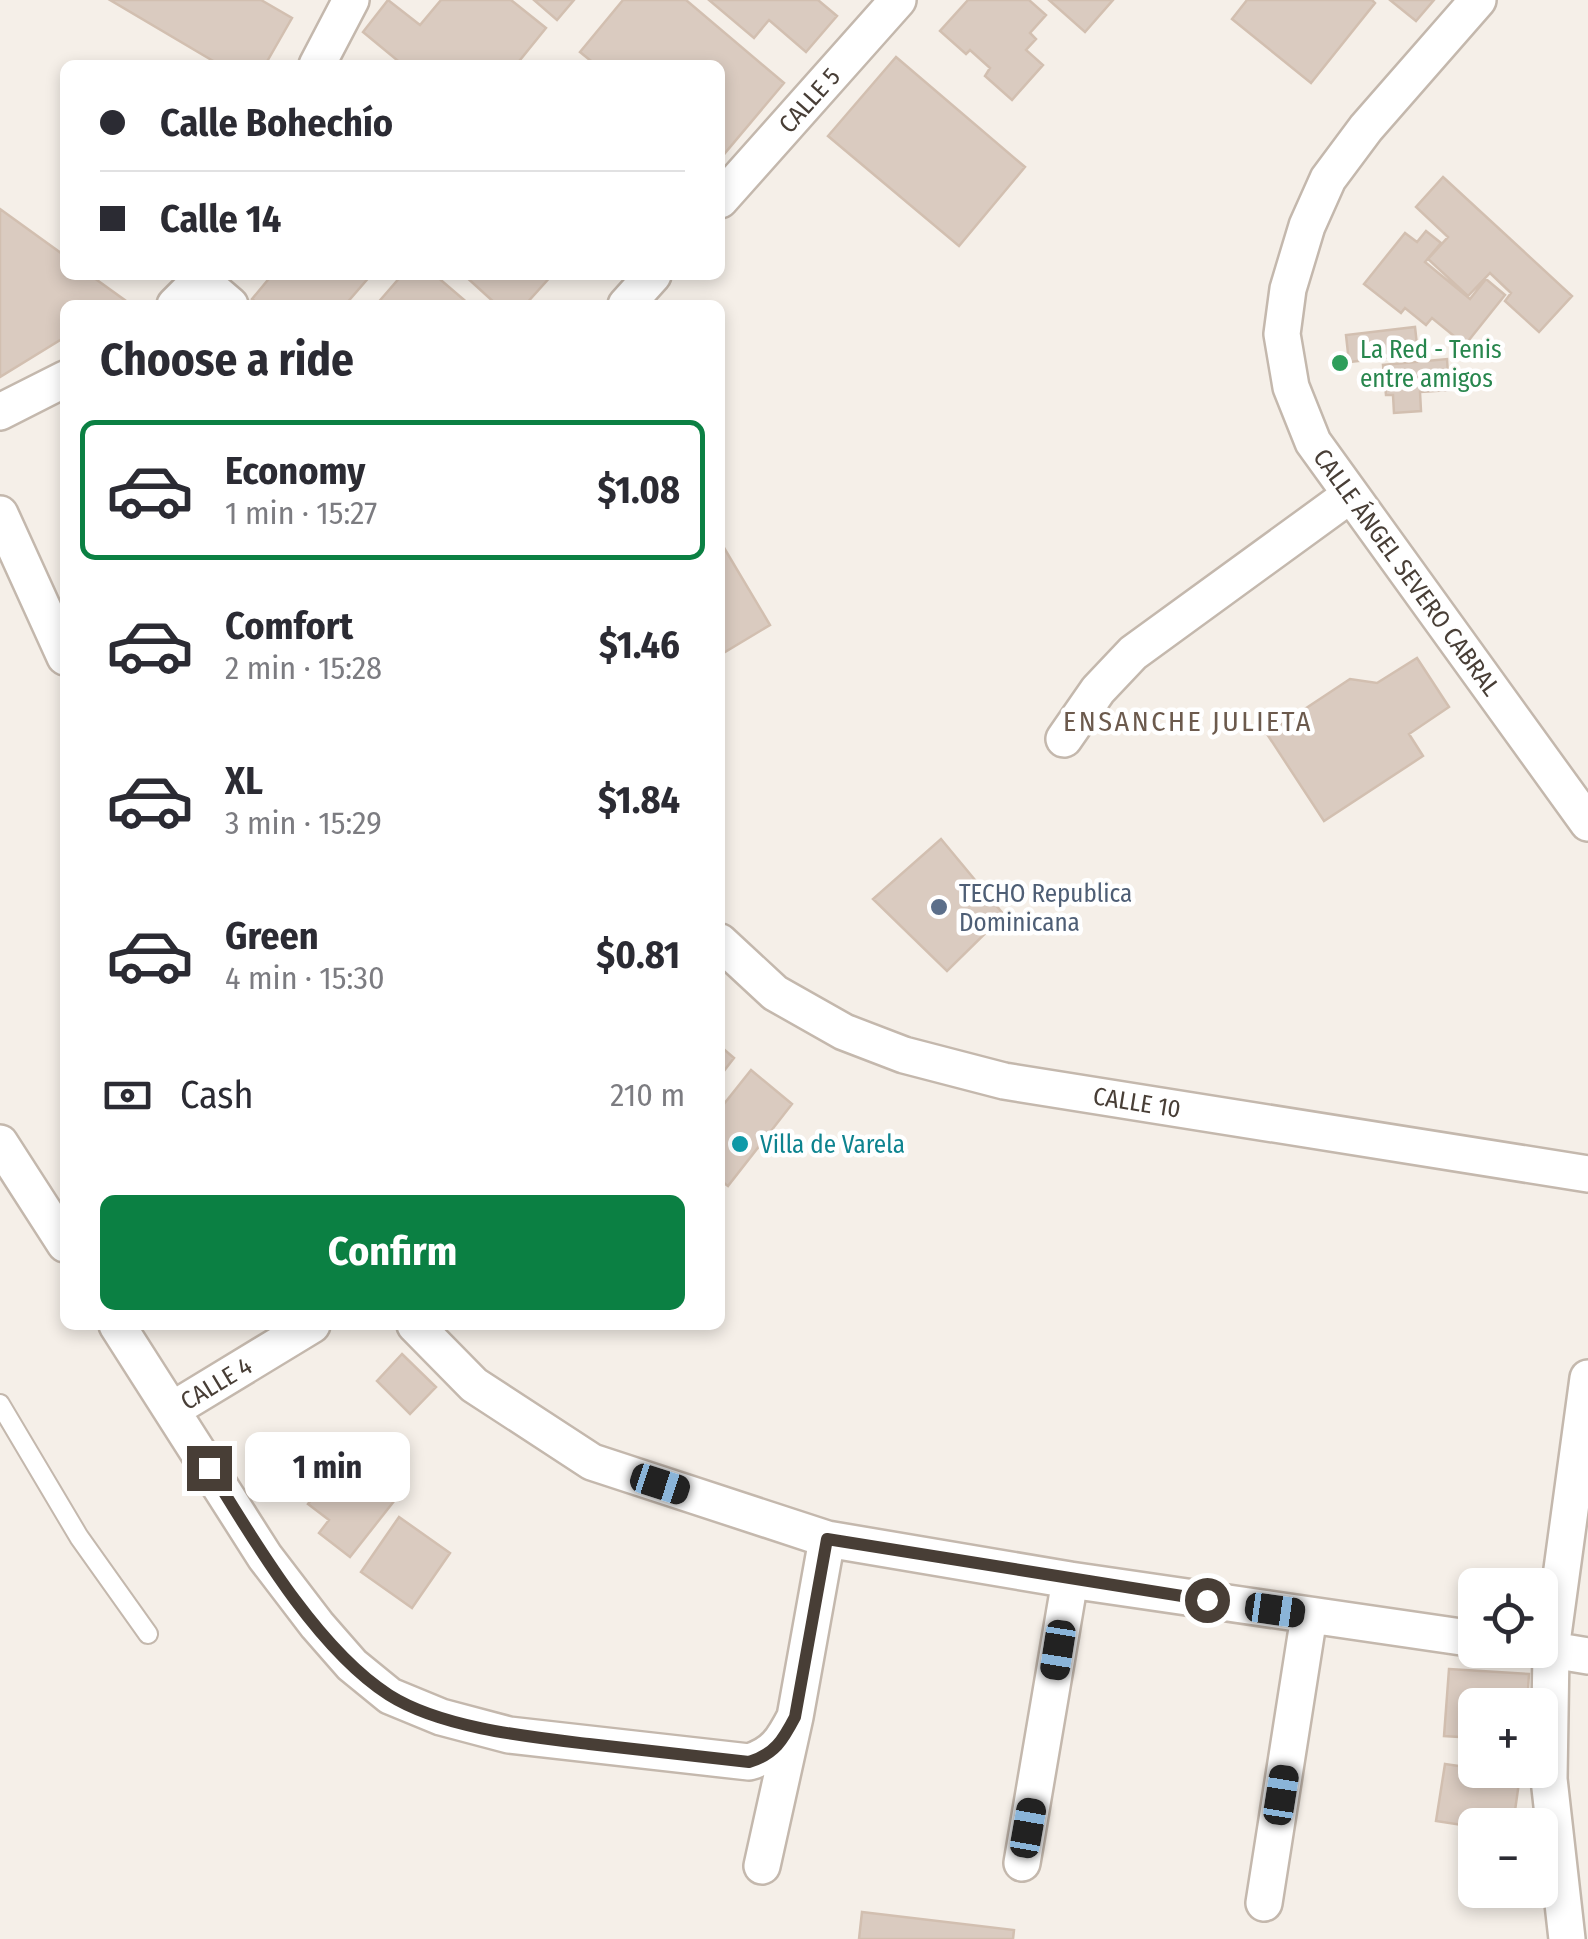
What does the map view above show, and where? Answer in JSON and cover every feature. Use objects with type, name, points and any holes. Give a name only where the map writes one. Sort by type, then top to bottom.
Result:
[{"type":"street","points":[[320,60],[351,0]]},
{"type":"street","name":"CALLE 5","points":[[725,194],[898,0]]},
{"type":"street","name":"CALLE ÁNGEL SEVERO CABRAL","points":[[1478,0],[1366,128],[1328,179],[1288,289],[1282,334],[1291,386],[1313,442],[1588,823]]},
{"type":"street","points":[[180,300],[202,280]]},
{"type":"street","points":[[206,280],[225,300]]},
{"type":"street","points":[[630,300],[648,280]]},
{"type":"street","points":[[0,412],[60,382]]},
{"type":"street","points":[[1064,739],[1098,690],[1133,652],[1350,495]]},
{"type":"street","points":[[0,514],[60,646]]},
{"type":"street","name":"CALLE 10","points":[[725,947],[775,994],[844,1032],[904,1055],[1004,1080],[1588,1174]]},
{"type":"street","points":[[0,1143],[60,1236]]},
{"type":"street","points":[[120,1330],[265,1557],[352,1665],[390,1696],[442,1717],[509,1735],[749,1762],[766,1757],[782,1743],[795,1717]]},
{"type":"street","name":"CALLE 4","points":[[172,1410],[304,1330]]},
{"type":"street","points":[[419,1330],[474,1385],[592,1462],[827,1539],[1070,1580],[1458,1637]]},
{"type":"street","points":[[1558,1568],[1588,1378]]},
{"type":"street","points":[[762,1866],[795,1717],[827,1539]]},
{"type":"street","points":[[1022,1864],[1070,1580]]},
{"type":"street","points":[[1264,1903],[1309,1616]]},
{"type":"street","points":[[1558,1651],[1588,1656]]},
{"type":"street","points":[[1546,1668],[1549,1779],[1573,1926]]},
{"type":"lane","points":[[0,1404],[80,1537],[148,1634]]},
{"type":"building","points":[[110,0],[261,0],[292,18],[268,60],[212,60]]},
{"type":"building","points":[[388,0],[420,25],[441,0],[511,0],[546,28],[520,60],[397,60],[363,32]]},
{"type":"building","points":[[534,0],[574,0],[557,20]]},
{"type":"building","points":[[623,0],[686,0],[784,83],[725,153],[725,60],[590,60],[580,52]]},
{"type":"building","points":[[709,0],[818,0],[837,16],[806,52],[769,20],[754,38]]},
{"type":"building","points":[[968,0],[1029,0],[1046,15],[1030,33],[1036,39],[1026,50],[1043,65],[1012,100],[985,76],[990,68],[970,50],[966,54],[940,31]]},
{"type":"building","points":[[1049,0],[1113,0],[1085,32]]},
{"type":"building","points":[[1247,0],[1375,3],[1311,83],[1232,19]]},
{"type":"building","points":[[1390,0],[1434,0],[1416,21]]},
{"type":"building","points":[[896,57],[1025,167],[959,246],[828,136]]},
{"type":"building","points":[[1443,177],[1572,296],[1539,332],[1505,301],[1511,293],[1490,273],[1468,296],[1428,259],[1448,237],[1416,207]]},
{"type":"building","points":[[0,209],[60,252],[60,280],[97,280],[125,300],[60,300],[60,340],[0,377]]},
{"type":"building","points":[[1426,231],[1441,243],[1425,262],[1470,299],[1486,279],[1505,295],[1465,345],[1432,318],[1426,325],[1405,308],[1401,313],[1364,284],[1405,233],[1417,242]]},
{"type":"building","points":[[268,280],[367,280],[349,300],[252,299]]},
{"type":"building","points":[[398,280],[441,280],[464,300],[380,300]]},
{"type":"building","points":[[470,280],[548,280],[530,300],[492,300]]},
{"type":"building","points":[[1415,327],[1418,354],[1349,362],[1346,335]]},
{"type":"building","points":[[1447,359],[1449,390],[1420,392],[1421,411],[1394,413],[1393,395],[1386,395],[1383,365]]},
{"type":"building","points":[[725,549],[770,625],[725,652]]},
{"type":"building","points":[[1417,658],[1449,707],[1409,734],[1423,756],[1324,821],[1267,734],[1350,679],[1377,683]]},
{"type":"building","name":"TECHO Republica Dominicana","points":[[941,839],[1004,915],[947,971],[873,899]]},
{"type":"building","points":[[725,1050],[734,1058],[725,1070]]},
{"type":"building","name":"Villa de Varela","points":[[751,1070],[792,1104],[728,1186],[725,1184],[725,1103]]},
{"type":"building","points":[[402,1354],[436,1387],[410,1414],[377,1381]]},
{"type":"building","points":[[370,1466],[402,1491],[350,1557],[319,1533],[329,1520],[308,1504],[336,1468],[356,1484]]},
{"type":"building","points":[[399,1517],[450,1553],[412,1608],[361,1572]]},
{"type":"building","points":[[1449,1669],[1529,1674],[1528,1688],[1458,1688],[1458,1737],[1444,1736]]},
{"type":"building","points":[[1445,1764],[1458,1766],[1458,1788],[1518,1788],[1515,1808],[1458,1808],[1458,1824],[1436,1821]]},
{"type":"building","points":[[862,1912],[1014,1930],[1013,1939],[859,1939]]},
{"type":"place","name":"La Red - Tenis entre amigos","points":[[1340,363]]},
{"type":"place","name":"TECHO Republica Dominicana","points":[[939,907]]},
{"type":"place","name":"Villa de Varela","points":[[740,1144]]},
{"type":"district","name":"ENSANCHE JULIETA","points":[[1188,721]]},
{"type":"route","points":[[209,1468],[265,1557],[352,1665],[390,1696],[442,1717],[509,1735],[749,1762],[766,1757],[782,1743],[795,1717],[827,1539],[1207,1600]]}]
